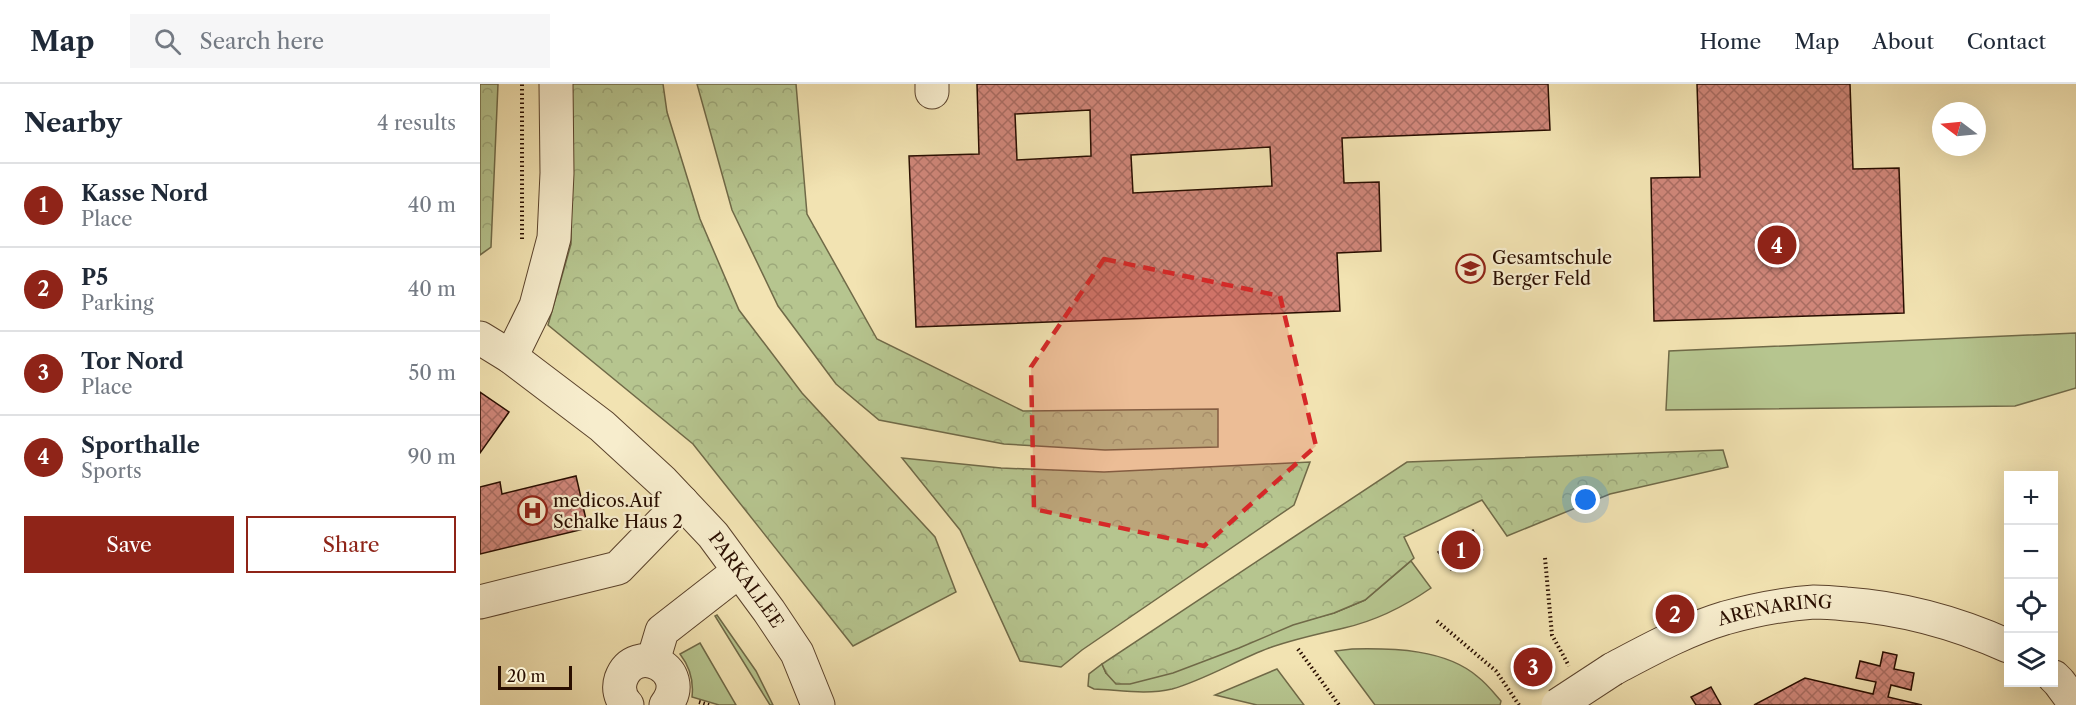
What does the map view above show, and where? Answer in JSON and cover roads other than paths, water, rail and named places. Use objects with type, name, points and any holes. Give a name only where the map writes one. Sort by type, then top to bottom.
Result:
[{"type":"street","points":[[512,357],[536,306],[554,238],[556,84]]},
{"type":"street","name":"PARKALLEE","points":[[480,338],[512,357],[602,426],[682,502],[713,536],[770,611],[797,653],[818,705]]},
{"type":"street","points":[[484,591],[618,568],[682,502]]},
{"type":"street","points":[[653,662],[662,631],[738,571]]},
{"type":"street","name":"ARENARING","points":[[1558,705],[1613,669],[1671,639],[1724,618],[1770,607],[1816,602],[1865,606],[1921,615],[1973,630],[2004,644]]},
{"type":"street","points":[[627,705],[620,693],[622,676],[634,663],[642,661],[653,662],[667,669],[674,686],[666,705]]},
{"type":"place","name":"Sporthalle","points":[[1777,245]]},
{"type":"place","name":"Gesamtschule Berger Feld","points":[[1471,268]]},
{"type":"place","name":"medicos.Auf Schalke Haus 2","points":[[532,511]]},
{"type":"place","name":"Kasse Nord","points":[[1461,550]]},
{"type":"place","name":"P5","points":[[1675,614]]},
{"type":"place","name":"Tor Nord","points":[[1533,667]]}]
